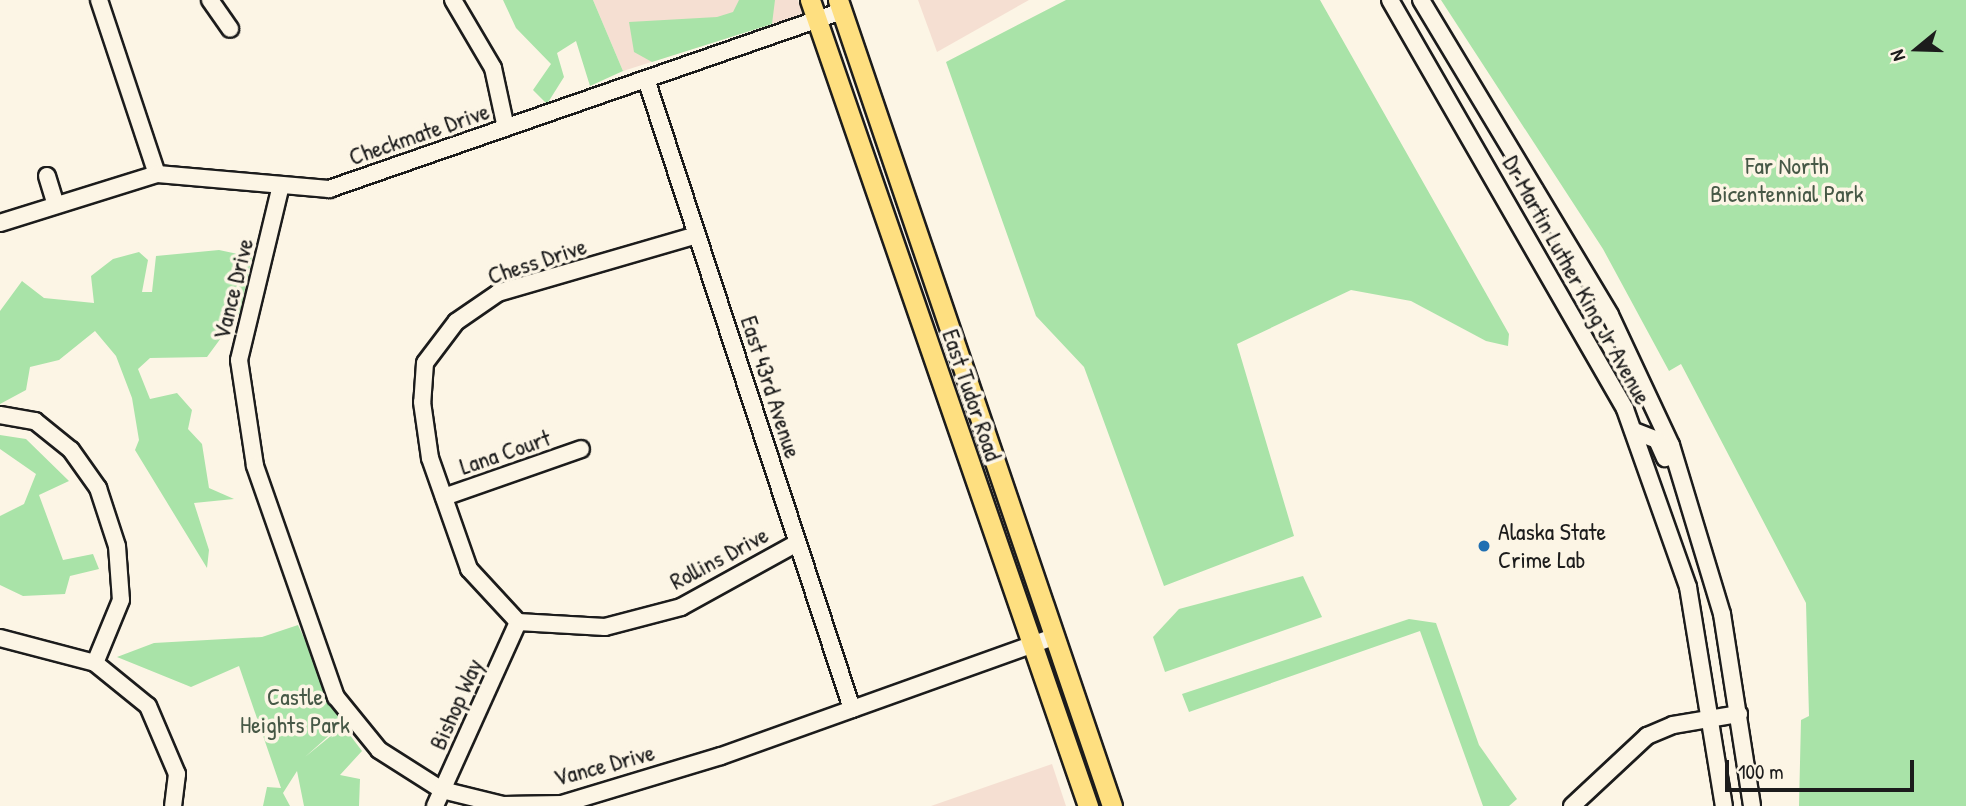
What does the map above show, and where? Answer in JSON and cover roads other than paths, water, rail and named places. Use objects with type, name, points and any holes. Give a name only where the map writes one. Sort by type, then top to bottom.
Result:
[{"type":"main road","name":"East Tudor Road","points":[[810,0],[1088,806]]},
{"type":"main road","name":"East Tudor Road","points":[[840,6],[1112,806]]},
{"type":"street","points":[[99,0],[157,174]]},
{"type":"street","points":[[210,0],[230,29]]},
{"type":"street","points":[[453,0],[493,68],[506,128]]},
{"type":"street","name":"Dr Martin Luther King Jr Avenue","points":[[1390,0],[1579,321],[1634,431],[1688,587],[1723,804]]},
{"type":"street","name":"Dr Martin Luther King Jr Avenue","points":[[1421,0],[1610,315],[1671,445],[1704,543],[1739,715],[1751,802]]},
{"type":"street","name":"Checkmate Drive","points":[[0,223],[157,174],[328,189],[817,20],[840,6]]},
{"type":"street","name":"East 43rd Avenue","points":[[646,79],[852,709]]},
{"type":"street","points":[[47,176],[56,205]]},
{"type":"street","name":"Vance Drive","points":[[281,185],[239,360],[255,466],[336,697],[379,750],[442,790],[503,805],[562,804],[852,709],[1054,637]]},
{"type":"street","name":"Chess Drive","points":[[444,497],[422,402],[425,363],[456,322],[498,293],[697,234]]},
{"type":"street","points":[[0,415],[35,421],[71,450],[98,488],[117,547],[121,600],[95,663]]},
{"type":"street","points":[[1634,431],[1657,440],[1704,543]]},
{"type":"street","name":"Lana Court","points":[[444,497],[581,449]]},
{"type":"street","points":[[444,497],[469,569],[518,622]]},
{"type":"street","name":"Rollins Drive","points":[[518,622],[605,627],[681,607],[797,543]]},
{"type":"street","name":"Bishop Way","points":[[435,806],[518,622]]},
{"type":"street","points":[[0,638],[95,663],[148,706],[165,735],[177,774],[173,806]]},
{"type":"street","points":[[1572,806],[1647,736],[1711,719],[1739,715]]},
{"type":"place","name":"Alaska State Crime Lab","points":[[1484,546]]},
{"type":"park label","name":"Far North Bicentennial Park","points":[[1787,180]]},
{"type":"park label","name":"Castle Heights Park","points":[[295,711]]}]
